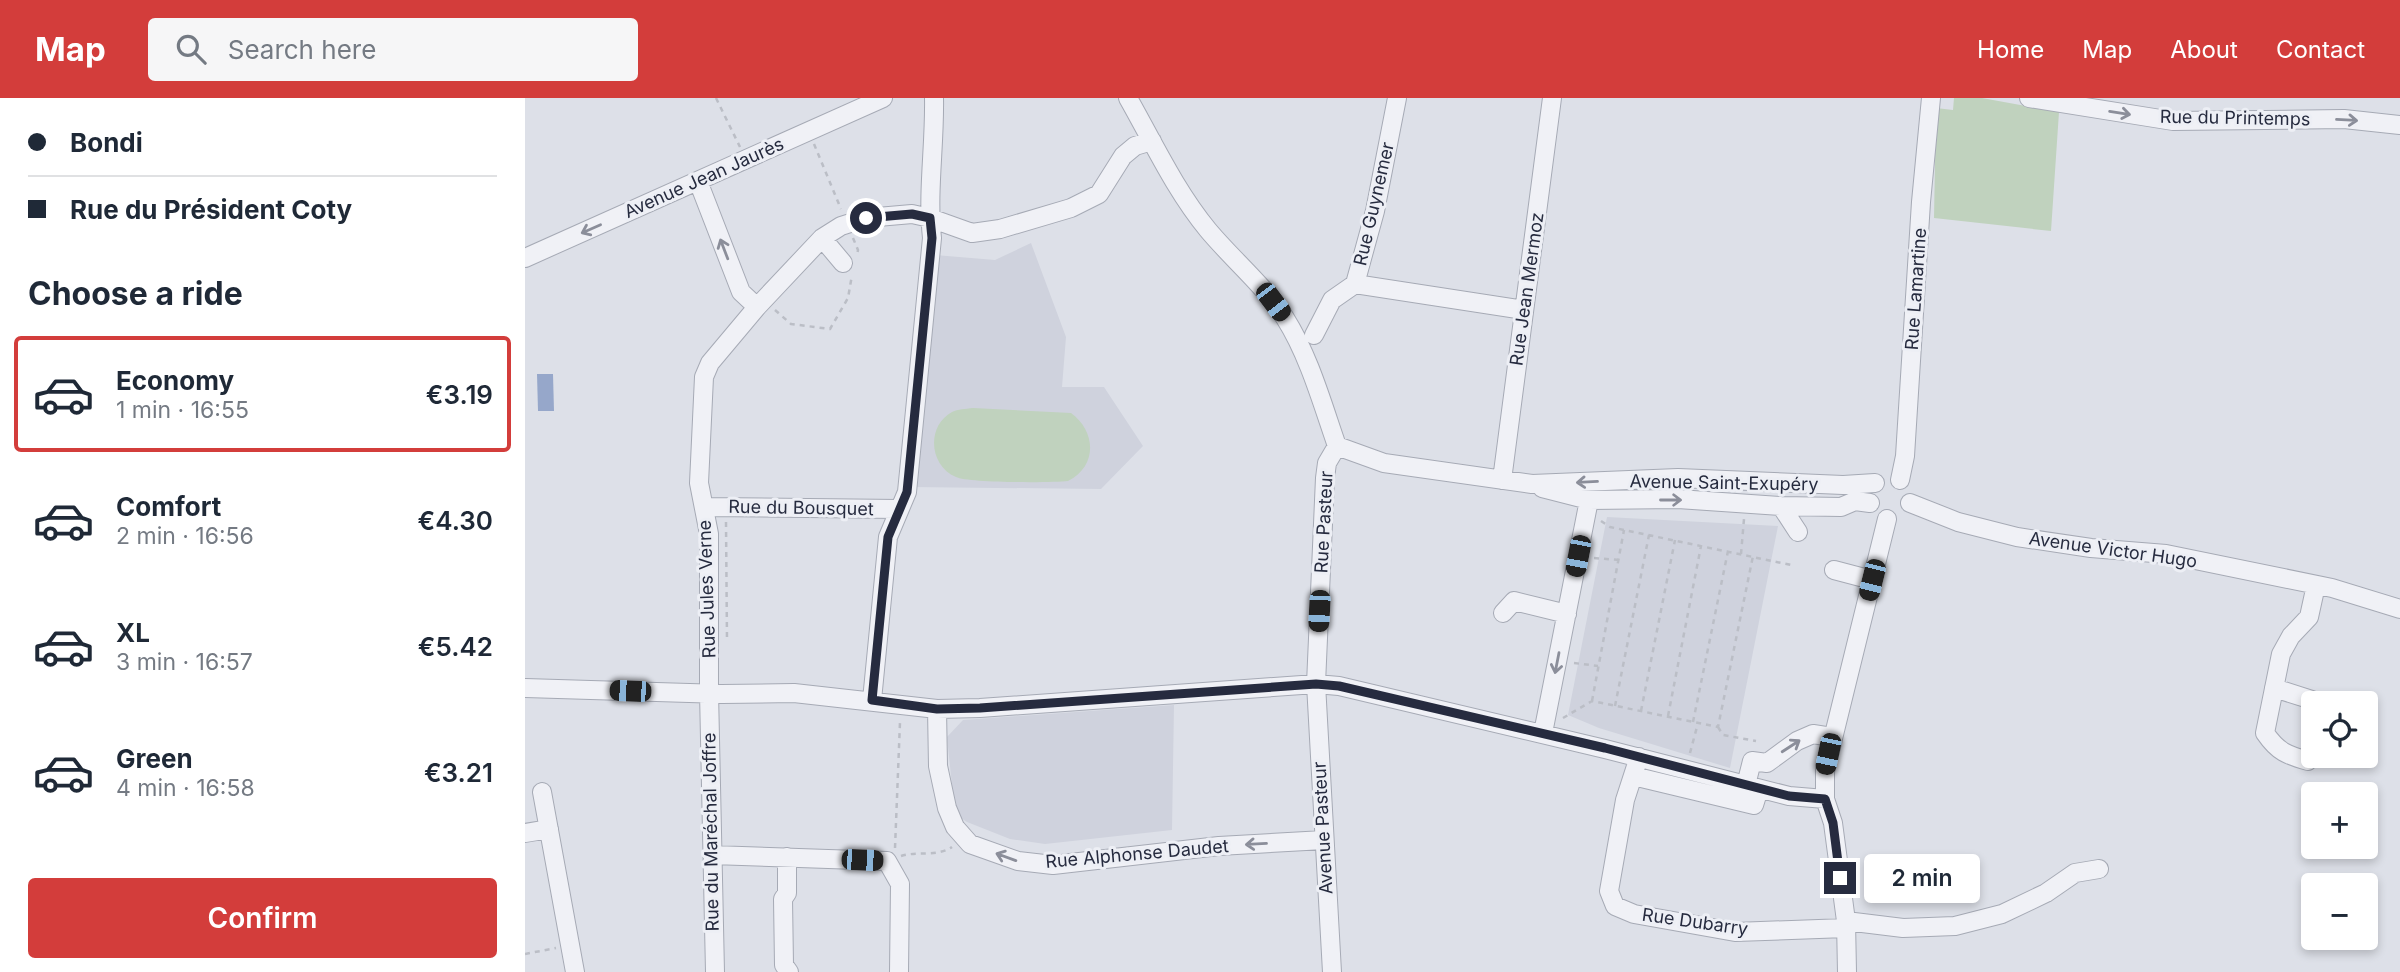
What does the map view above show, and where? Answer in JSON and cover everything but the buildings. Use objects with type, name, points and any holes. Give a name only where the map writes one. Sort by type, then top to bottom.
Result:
[{"type":"street","name":"Avenue Jean Jaurès","points":[[525,258],[883,98]]},
{"type":"street","points":[[872,700],[888,537],[907,492],[932,238],[930,218],[935,133],[934,98]]},
{"type":"street","points":[[1128,98],[1193,210],[1285,318],[1304,358],[1337,446]]},
{"type":"street","name":"Rue Guynemer","points":[[1314,335],[1332,300],[1355,284],[1375,211],[1397,98]]},
{"type":"street","name":"Rue Jean Mermoz","points":[[1502,481],[1552,98]]},
{"type":"street","name":"Rue Lamartine","points":[[1901,480],[1905,456],[1921,202],[1931,98]]},
{"type":"street","name":"Rue du Printemps","points":[[2029,98],[2173,121],[2344,119],[2400,125]]},
{"type":"street","points":[[698,181],[741,292],[757,307],[822,238],[841,226],[866,218],[902,214],[930,218],[972,233],[1000,229],[1071,208],[1099,194],[1123,156],[1135,146],[1152,141]]},
{"type":"street","points":[[822,238],[843,262]]},
{"type":"street","points":[[1355,284],[1524,310]]},
{"type":"street","name":"Rue Jules Verne","points":[[709,692],[711,507],[699,483],[704,377],[710,363],[757,307]]},
{"type":"street","name":"Avenue Saint-Exupéry","points":[[1337,446],[1384,463],[1532,484],[1678,478],[1843,485],[1875,482]]},
{"type":"street","name":"Rue Pasteur","points":[[1316,684],[1325,478],[1327,463],[1337,446]]},
{"type":"street","points":[[1895,477],[1901,480],[1910,491],[1910,503],[1903,515],[1887,519],[1874,512],[1870,493],[1875,482],[1895,477]]},
{"type":"street","name":"Avenue Saint-Exupéry","points":[[1532,484],[1588,505],[1678,499],[1781,506],[1841,507],[1855,501],[1870,503]]},
{"type":"street","name":"Avenue Victor Hugo","points":[[1910,503],[1958,522],[2017,537],[2091,548],[2166,554],[2316,585],[2400,609]]},
{"type":"street","points":[[1545,725],[1588,505]]},
{"type":"street","points":[[1781,506],[1798,532]]},
{"type":"street","name":"Rue du Bousquet","points":[[711,507],[898,509]]},
{"type":"street","points":[[1847,972],[1846,925],[1833,823],[1825,799],[1825,771],[1887,519]]},
{"type":"street","points":[[1834,570],[1872,580]]},
{"type":"street","points":[[2301,759],[2285,754],[2273,745],[2265,733],[2281,654],[2291,636],[2309,617],[2316,585]]},
{"type":"street","points":[[1503,613],[1514,601],[1567,614]]},
{"type":"street","points":[[525,688],[794,693],[937,709],[1316,684],[1545,725],[1686,770],[1789,796],[1825,799]]},
{"type":"street","name":"Avenue Pasteur","points":[[1316,684],[1332,972]]},
{"type":"street","points":[[2274,688],[2301,697]]},
{"type":"street","name":"Rue du Maréchal Joffre","points":[[709,692],[715,972]]},
{"type":"street","points":[[937,709],[938,766],[947,808],[955,827],[964,838]]},
{"type":"street","points":[[1633,776],[1754,805],[1752,761],[1766,763],[1797,741],[1813,734],[1832,737]]},
{"type":"street","name":"Rue Dubarry","points":[[1639,757],[1625,800],[1608,891],[1615,906],[1635,914],[1735,932],[1846,925]]},
{"type":"street","points":[[542,792],[575,972]]},
{"type":"street","points":[[525,833],[549,830]]},
{"type":"street","name":"Rue Alphonse Daudet","points":[[964,838],[971,844],[1018,861],[1053,865],[1219,846],[1324,840]]},
{"type":"street","points":[[712,855],[887,861],[900,884],[899,972]]},
{"type":"street","points":[[787,858],[787,893],[783,899],[784,965],[789,972]]},
{"type":"street","points":[[1846,925],[1903,928],[1955,926],[2002,914],[2046,893],[2075,873],[2099,869]]},
{"type":"path","points":[[716,98],[741,149],[729,167]]},
{"type":"path","points":[[1741,554],[1746,504]]},
{"type":"path","points":[[1588,505],[1610,527],[1791,565]]},
{"type":"path","points":[[711,507],[727,526],[726,644]]},
{"type":"path","points":[[1592,701],[1624,530]]},
{"type":"path","points":[[1615,706],[1649,535]]},
{"type":"path","points":[[1641,711],[1675,540]]},
{"type":"path","points":[[1668,716],[1702,546]]},
{"type":"path","points":[[1693,722],[1728,551]]},
{"type":"path","points":[[1578,556],[1619,560]]},
{"type":"path","points":[[1753,556],[1718,727],[1723,735],[1756,741]]},
{"type":"path","points":[[1557,661],[1598,666]]},
{"type":"path","points":[[1545,725],[1560,720],[1592,701],[1718,727]]},
{"type":"path","points":[[887,861],[895,850],[901,704]]},
{"type":"path","points":[[1686,770],[1698,723]]},
{"type":"path","points":[[887,861],[909,854],[944,852],[964,838]]},
{"type":"path","points":[[525,954],[570,945]]},
{"type":"shaded area","points":[[1031,243],[1066,337],[1062,387],[1104,387],[1143,446],[1101,489],[910,487],[935,255],[995,260]]},
{"type":"shaded area","points":[[1607,517],[1778,526],[1730,768],[1599,728],[1568,715]]},
{"type":"shaded area","points":[[1174,705],[1172,830],[1045,844],[1010,839],[958,816],[954,805],[947,737],[963,720]]},
{"type":"green space","points":[[1954,98],[1982,98],[2059,112],[2051,231],[1934,218],[1936,108],[1953,110]]},
{"type":"green space","points":[[973,408],[1071,413],[1079,420],[1089,438],[1089,458],[1085,467],[1068,481],[992,481],[956,477],[940,464],[934,446],[935,436],[944,418],[952,412]]},
{"type":"water","points":[[537,374],[553,374],[554,411],[538,411]]},
{"type":"route","points":[[866,218],[892,214],[930,218],[932,238],[907,492],[888,537],[872,700],[937,709],[980,708],[1316,684],[1339,686],[1605,748],[1789,796],[1825,799],[1833,823],[1840,878]]}]
